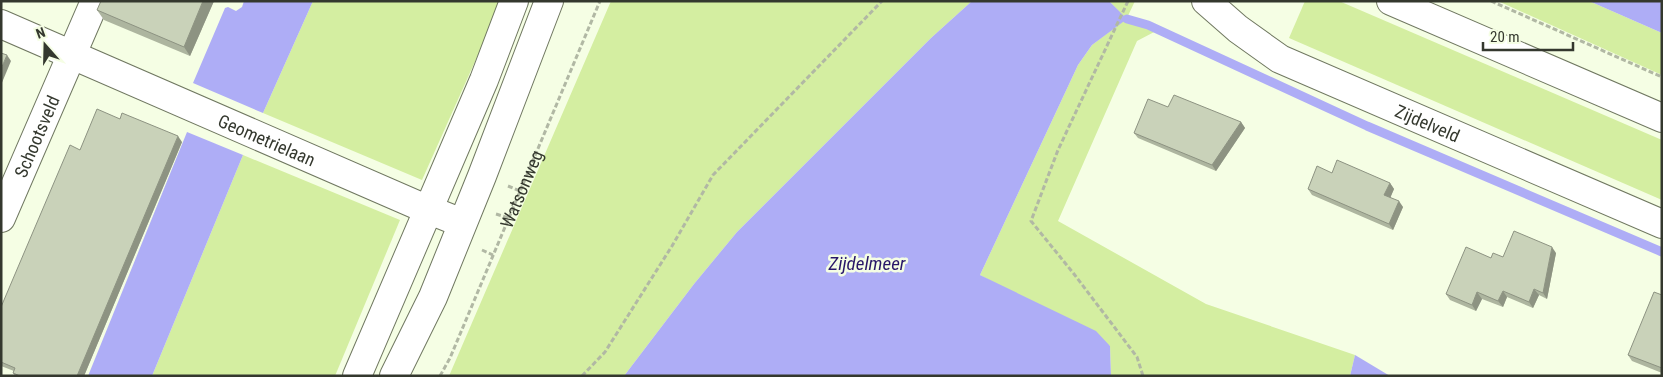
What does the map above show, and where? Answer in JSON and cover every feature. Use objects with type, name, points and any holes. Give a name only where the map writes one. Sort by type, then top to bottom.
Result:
[{"type":"street","points":[[72,55],[95,1]]},
{"type":"street","points":[[357,376],[427,209],[481,89],[514,1]]},
{"type":"street","points":[[394,376],[417,334],[482,176],[549,1]]},
{"type":"street","name":"Zijdelveld","points":[[1206,1],[1238,30],[1280,59],[1662,224]]},
{"type":"street","points":[[1391,1],[1662,118]]},
{"type":"street","name":"Geometrielaan","points":[[1,24],[462,223]]},
{"type":"street","name":"Schootsveld","points":[[1,218],[72,55]]},
{"type":"path","name":"Watsonweg","points":[[440,376],[450,358],[522,192],[600,1]]},
{"type":"path","points":[[582,376],[605,352],[672,246],[713,175],[882,1]]},
{"type":"path","points":[[1128,1],[1058,150],[1031,221],[1137,357],[1143,376]]},
{"type":"path","points":[[1491,1],[1662,77]]},
{"type":"green space","points":[[313,1],[502,1],[422,180],[263,113]]},
{"type":"green space","points":[[611,1],[972,1],[931,38],[737,232],[694,284],[624,376],[449,376]]},
{"type":"green space","points":[[1109,1],[1135,1],[1126,20],[1158,30],[1137,41],[1058,221],[1206,304],[1355,355],[1350,376],[1111,376],[1110,346],[980,275],[1078,65],[1092,45],[1126,19]]},
{"type":"green space","points":[[1305,1],[1339,1],[1662,140],[1662,200],[1289,38]]},
{"type":"green space","points":[[1498,1],[1589,1],[1662,33],[1662,75]]},
{"type":"green space","points":[[243,155],[400,220],[335,376],[152,376]]},
{"type":"water","points":[[244,1],[313,1],[263,113],[193,83],[225,8],[228,7],[236,11],[242,7]]},
{"type":"water","name":"Zijdelmeer","points":[[972,1],[1109,1],[1127,19],[1092,45],[1078,65],[980,275],[1096,331],[1110,346],[1111,376],[624,376],[694,284],[737,232],[931,38]]},
{"type":"water","points":[[1589,1],[1657,1],[1662,3],[1662,33]]},
{"type":"water","points":[[187,132],[243,155],[152,376],[88,376]]},
{"type":"water","points":[[1355,355],[1390,376],[1350,376]]},
{"type":"building","points":[[101,1],[203,1],[184,47],[97,10]]},
{"type":"building","points":[[1,53],[7,55],[1,69]]},
{"type":"building","points":[[1174,95],[1241,122],[1212,165],[1134,133],[1148,99],[1168,107]]},
{"type":"building","points":[[97,109],[120,119],[122,113],[178,136],[77,376],[20,376],[13,373],[15,368],[1,362],[1,307],[70,145],[80,150]]},
{"type":"building","points":[[1337,160],[1390,183],[1384,195],[1399,201],[1389,224],[1308,189],[1317,166],[1332,173]]},
{"type":"building","points":[[1514,231],[1552,247],[1543,293],[1534,289],[1529,302],[1503,291],[1498,301],[1477,292],[1472,305],[1446,294],[1466,247],[1491,258],[1493,253],[1503,257]]},
{"type":"building","points":[[1654,292],[1662,295],[1662,368],[1628,355]]},
{"type":"waterway","points":[[1127,19],[1148,25],[1367,126],[1662,252]]}]
